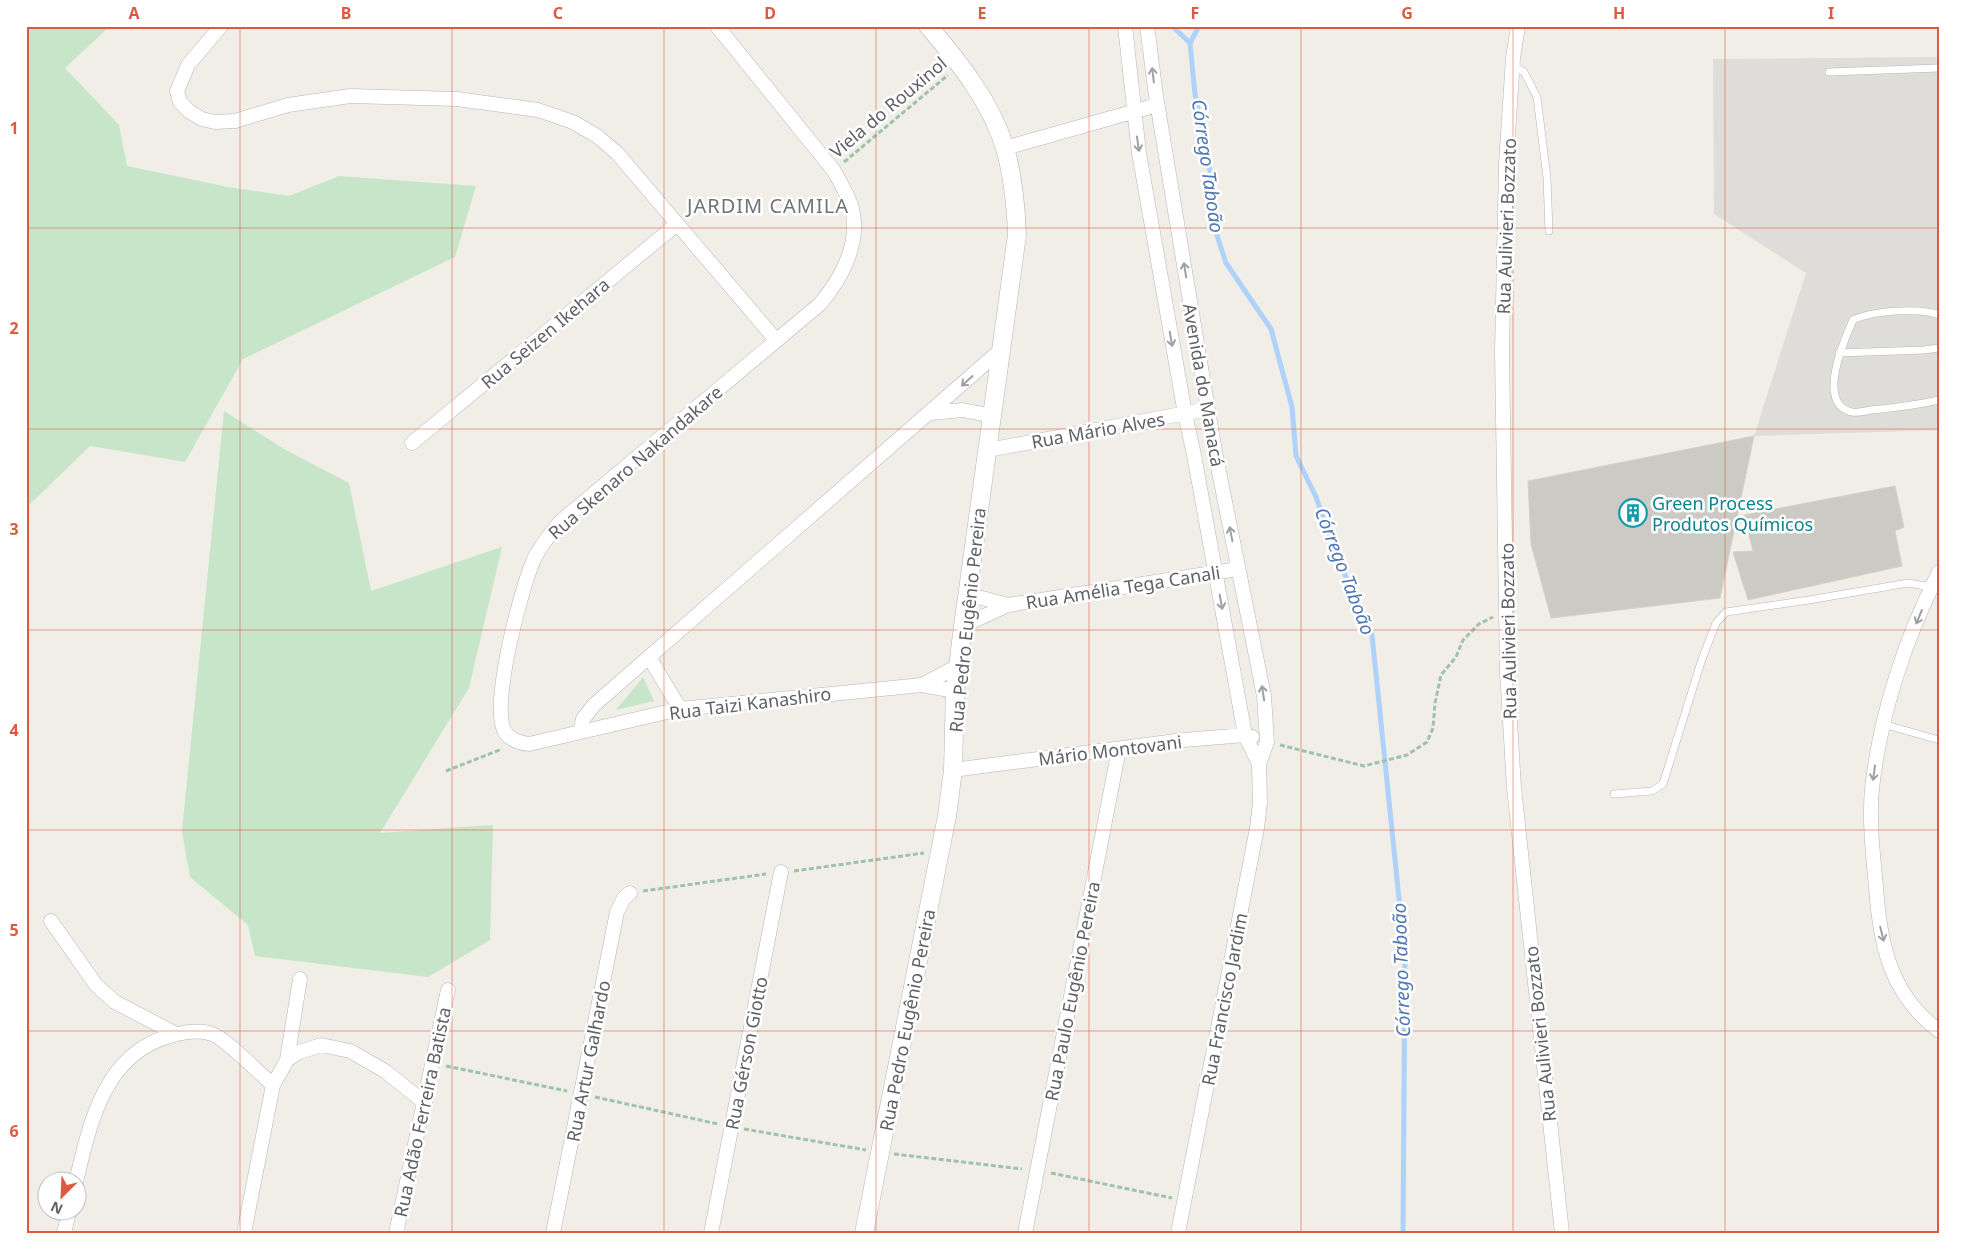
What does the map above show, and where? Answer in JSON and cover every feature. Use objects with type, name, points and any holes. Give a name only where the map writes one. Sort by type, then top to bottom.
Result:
[{"type":"street","points":[[221,26],[185,71],[177,91],[180,102],[202,119],[216,122],[235,121],[296,103],[350,96],[457,99],[538,110],[573,122],[597,136],[618,152],[776,340]]},
{"type":"street","name":"Rua Skenaro Nakandakare","points":[[519,743],[509,737],[504,729],[500,708],[502,692],[526,580],[545,538],[560,522],[820,304],[834,287],[846,267],[853,224],[852,207],[834,171],[717,26]]},
{"type":"street","name":"Rua Pedro Eugênio Pereira","points":[[864,1233],[942,850],[953,770],[955,691],[958,666],[1017,235],[1016,207],[1005,148],[988,111],[961,64],[928,26]]},
{"type":"street","name":"Avenida do Manacá","points":[[1147,26],[1157,104],[1208,409],[1264,696],[1267,742]]},
{"type":"street","name":"Rua Aulivieri Bozzato","points":[[1518,26],[1513,65],[1506,164],[1502,352],[1507,671],[1514,788],[1562,1233]]},
{"type":"street","name":"Avenida do Manacá","points":[[1125,27],[1133,111],[1185,414],[1216,573],[1244,735]]},
{"type":"street","points":[[1005,148],[1157,104]]},
{"type":"street","name":"Rua Seizen Ikehara","points":[[412,443],[677,224]]},
{"type":"street","points":[[519,743],[538,743],[580,732],[583,719],[594,706],[649,656],[1003,348]]},
{"type":"street","name":"Rua Mário Alves","points":[[988,450],[1208,409]]},
{"type":"street","points":[[930,413],[963,410],[993,416]]},
{"type":"street","name":"Rua Amélia Tega Canali","points":[[963,626],[1008,605],[1238,569]]},
{"type":"street","points":[[1937,1030],[1910,1003],[1891,972],[1879,922],[1872,845],[1872,791],[1883,724],[1907,647],[1939,572]]},
{"type":"street","name":"Rua Amélia Tega Canali","points":[[967,594],[1008,605]]},
{"type":"street","points":[[649,656],[680,709]]},
{"type":"street","name":"Rua Taizi Kanashiro","points":[[922,685],[958,666]]},
{"type":"street","name":"Rua Taizi Kanashiro","points":[[580,732],[680,709],[922,685],[955,691]]},
{"type":"street","name":"Mário Montovani","points":[[953,770],[1184,740],[1244,735],[1267,742]]},
{"type":"street","name":"Rua Francisco Jardim","points":[[1244,735],[1259,764]]},
{"type":"street","name":"Rua Francisco Jardim","points":[[1178,1233],[1257,828],[1260,803],[1259,764],[1267,742]]},
{"type":"street","name":"Rua Paulo Eugênio Pereira","points":[[1024,1233],[1119,749]]},
{"type":"street","name":"Rua Gérson Giotto","points":[[711,1233],[781,872]]},
{"type":"street","name":"Rua Artur Galhardo","points":[[553,1233],[617,912],[624,898],[630,893]]},
{"type":"street","points":[[50,921],[96,985],[115,1002],[176,1034]]},
{"type":"street","points":[[244,1233],[273,1085],[287,1060],[300,979]]},
{"type":"street","name":"Rua Adão Ferreira Batista","points":[[396,1233],[426,1103],[448,990]]},
{"type":"street","points":[[79,1172],[96,1107],[106,1085],[119,1068],[138,1051],[157,1039],[197,1031],[213,1034],[229,1045],[273,1085]]},
{"type":"street","points":[[287,1060],[307,1048],[321,1045],[350,1050],[385,1071],[426,1103]]},
{"type":"lane","points":[[1513,65],[1524,72],[1537,97],[1547,178],[1549,231]]},
{"type":"lane","points":[[1829,72],[1939,68]]},
{"type":"lane","points":[[1939,315],[1912,311],[1866,314],[1853,320],[1839,354],[1834,380],[1835,396],[1842,406],[1851,412],[1910,406],[1939,400]]},
{"type":"lane","points":[[1839,354],[1939,348]]},
{"type":"lane","points":[[1614,794],[1652,791],[1663,784],[1702,659],[1716,623],[1726,612],[1809,600],[1908,582],[1932,587]]},
{"type":"lane","points":[[1883,724],[1939,740]]},
{"type":"path","name":"Viela do Rouxinol","points":[[834,171],[961,64]]},
{"type":"path","points":[[1267,742],[1364,766],[1407,755],[1426,742],[1434,728],[1435,703],[1441,675],[1456,656],[1463,640],[1479,624],[1507,610]]},
{"type":"path","points":[[446,771],[519,743]]},
{"type":"path","points":[[630,893],[885,860],[942,850]]},
{"type":"path","points":[[433,1064],[732,1127],[881,1153],[1037,1171],[1185,1200]]},
{"type":"shaded area","points":[[1939,57],[1939,430],[1754,436],[1806,273],[1714,214],[1713,59]]},
{"type":"green space","points":[[26,26],[110,26],[65,68],[119,125],[127,166],[228,187],[289,196],[339,176],[476,186],[455,257],[243,359],[185,462],[90,446],[26,508]]},
{"type":"green space","points":[[224,411],[284,449],[349,483],[371,591],[502,547],[469,688],[380,833],[493,825],[490,940],[428,977],[255,956],[248,925],[190,877],[182,831]]},
{"type":"green space","points":[[643,677],[654,701],[616,710]]},
{"type":"building","name":"Green Process Produtos Químicos","points":[[1754,436],[1720,598],[1551,618],[1531,544],[1528,481]]},
{"type":"building","points":[[1895,486],[1904,527],[1895,531],[1902,566],[1748,600],[1733,552],[1753,551],[1744,515]]},
{"type":"waterway","points":[[1172,26],[1190,43]]},
{"type":"waterway","name":"Córrego Taboão","points":[[1199,26],[1190,43],[1195,94],[1211,176],[1212,220],[1226,263],[1271,329],[1292,407],[1296,456],[1316,497],[1337,557],[1372,635],[1405,957],[1403,1233]]},
{"type":"place","name":"Green Process Produtos Químicos","points":[[1633,513]]},
{"type":"district","name":"JARDIM CAMILA","points":[[768,205]]}]
